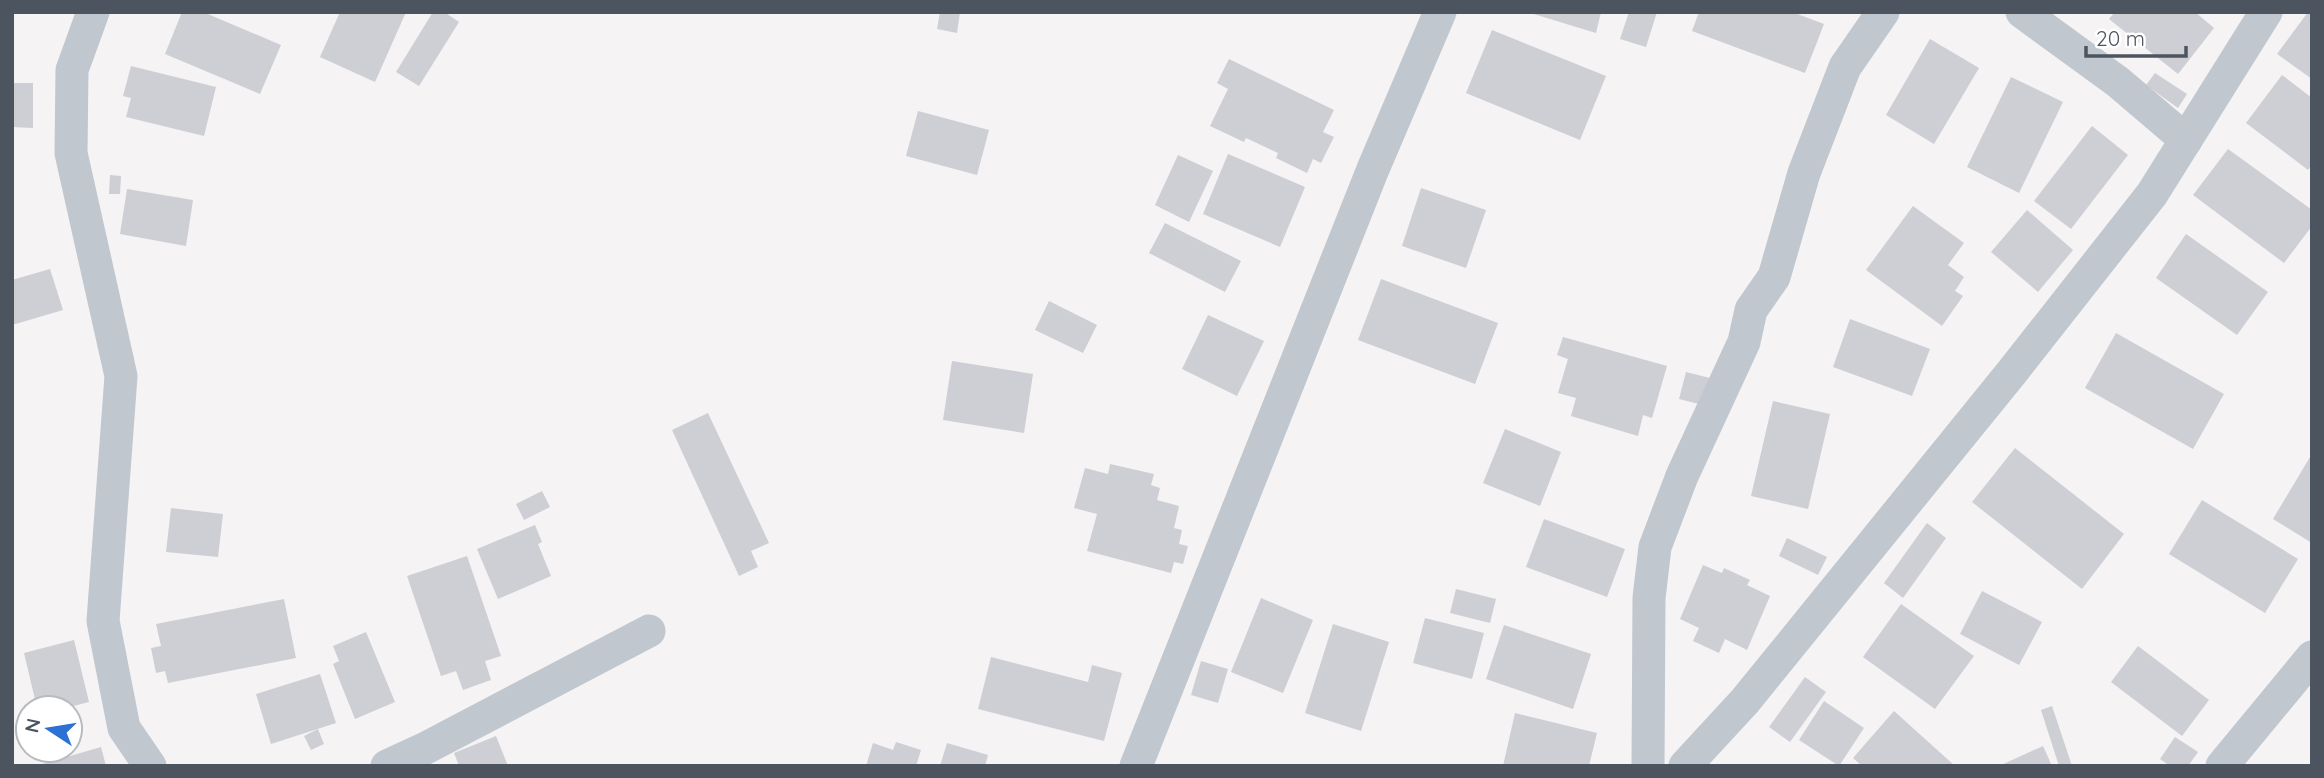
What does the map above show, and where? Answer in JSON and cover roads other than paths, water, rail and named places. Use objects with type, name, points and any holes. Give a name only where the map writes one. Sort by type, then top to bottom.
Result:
[{"type":"street","points":[[93,12],[72,70],[71,153],[121,376],[103,621],[124,728],[150,766]]},
{"type":"street","points":[[1136,766],[1373,169],[1440,12]]},
{"type":"street","points":[[1648,766],[1649,598],[1655,547],[1682,476],[1744,342],[1751,310],[1774,277],[1804,173],[1845,67],[1883,12]]},
{"type":"street","points":[[2022,12],[2118,82],[2186,140]]},
{"type":"street","points":[[1685,766],[1745,701],[2012,372],[2152,194],[2266,12]]},
{"type":"street","points":[[387,766],[649,631]]},
{"type":"street","points":[[2221,766],[2312,657]]}]
